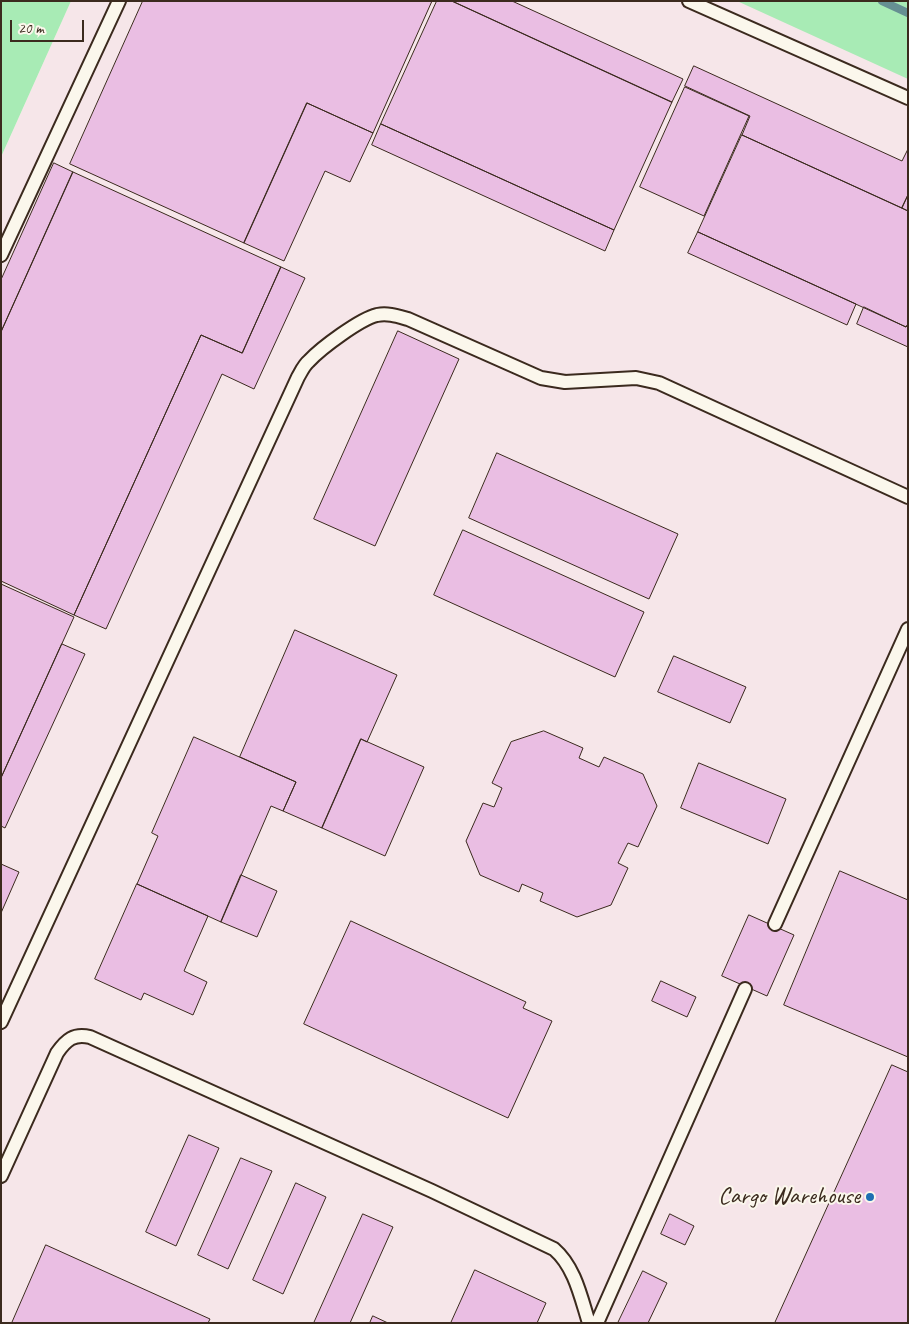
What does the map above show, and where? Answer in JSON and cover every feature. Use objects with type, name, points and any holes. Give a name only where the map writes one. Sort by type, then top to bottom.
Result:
[{"type":"lane","points":[[1,255],[119,1]]},
{"type":"lane","points":[[689,1],[908,98]]},
{"type":"lane","points":[[1,1022],[298,377],[307,362],[361,322],[376,316],[391,314],[408,319],[541,378],[565,382],[636,378],[659,383],[908,497]]},
{"type":"lane","points":[[775,924],[908,628]]},
{"type":"lane","points":[[597,1323],[745,989]]},
{"type":"lane","points":[[1,1176],[63,1045],[73,1037],[90,1037],[546,1244],[561,1255],[567,1264],[589,1323]]},
{"type":"shaded area","points":[[71,1],[908,1],[908,1323],[1,1323],[1,157]]},
{"type":"green space","points":[[1,1],[71,1],[1,157]]},
{"type":"green space","points":[[737,1],[908,1],[908,79]]},
{"type":"building","points":[[143,1],[432,1],[373,133],[307,103],[244,243],[70,164]]},
{"type":"building","points":[[437,1],[452,1],[672,102],[614,230],[381,124]]},
{"type":"building","points":[[452,1],[512,1],[683,79],[672,102]]},
{"type":"building","points":[[694,66],[902,161],[908,149],[908,195],[902,208],[742,135],[750,116],[685,86]]},
{"type":"building","points":[[685,87],[749,116],[704,216],[640,187]]},
{"type":"building","points":[[307,103],[373,133],[350,182],[325,171],[284,261],[244,243]]},
{"type":"building","points":[[381,124],[614,230],[605,251],[372,145]]},
{"type":"building","points":[[742,135],[908,211],[908,324],[906,327],[698,232]]},
{"type":"building","points":[[54,163],[73,172],[1,332],[1,280]]},
{"type":"building","points":[[73,172],[281,267],[242,353],[201,335],[74,615],[1,581],[1,332]]},
{"type":"building","points":[[908,195],[908,211],[902,208]]},
{"type":"building","points":[[698,232],[856,304],[847,325],[688,253]]},
{"type":"building","points":[[281,267],[305,278],[254,389],[222,374],[106,629],[74,615],[201,335],[242,353]]},
{"type":"building","points":[[864,307],[906,327],[908,324],[908,347],[857,324]]},
{"type":"building","points":[[398,331],[459,359],[375,546],[314,519]]},
{"type":"building","points":[[497,453],[678,534],[649,599],[469,518]]},
{"type":"building","points":[[463,530],[644,612],[615,677],[434,595]]},
{"type":"building","points":[[1,584],[74,617],[1,778]]},
{"type":"building","points":[[295,630],[397,675],[367,742],[361,739],[322,828],[283,811],[296,782],[240,757]]},
{"type":"building","points":[[62,644],[85,654],[5,828],[1,826],[1,778]]},
{"type":"building","points":[[674,656],[746,687],[730,723],[658,692]]},
{"type":"building","points":[[544,731],[583,748],[579,758],[599,767],[604,757],[643,774],[657,806],[638,847],[628,843],[618,863],[628,868],[611,905],[577,917],[540,901],[543,893],[522,884],[519,892],[480,875],[466,841],[483,803],[494,807],[502,788],[492,783],[511,742]]},
{"type":"building","points":[[194,737],[296,782],[283,811],[271,806],[221,922],[137,884],[158,836],[152,833]]},
{"type":"building","points":[[361,739],[424,767],[385,856],[322,828]]},
{"type":"building","points":[[699,763],[786,799],[768,844],[681,808]]},
{"type":"building","points":[[1,864],[19,872],[1,913]]},
{"type":"building","points":[[840,871],[908,900],[908,1057],[784,1005]]},
{"type":"building","points":[[241,875],[277,891],[257,937],[221,922]]},
{"type":"building","points":[[137,884],[208,916],[184,971],[207,982],[193,1015],[144,993],[141,1000],[95,979]]},
{"type":"building","points":[[749,915],[794,935],[767,996],[722,976]]},
{"type":"building","points":[[351,921],[526,1002],[523,1008],[552,1021],[508,1118],[304,1024]]},
{"type":"building","points":[[661,981],[696,997],[687,1017],[652,1001]]},
{"type":"building","name":"Cargo Warehouse","points":[[892,1065],[908,1072],[908,1323],[775,1323]]},
{"type":"building","points":[[189,1135],[219,1148],[176,1246],[146,1232]]},
{"type":"building","points":[[241,1158],[272,1171],[228,1269],[198,1255]]},
{"type":"building","points":[[296,1183],[326,1197],[283,1294],[253,1280]]},
{"type":"building","points":[[363,1214],[393,1227],[350,1323],[314,1323]]},
{"type":"building","points":[[670,1214],[694,1226],[685,1245],[661,1234]]},
{"type":"building","points":[[46,1245],[210,1319],[208,1323],[12,1323]]},
{"type":"building","points":[[475,1270],[546,1303],[537,1323],[451,1323]]},
{"type":"building","points":[[643,1271],[667,1283],[648,1323],[618,1323]]},
{"type":"building","points":[[373,1316],[388,1323],[370,1323]]},
{"type":"waterway","points":[[882,1],[908,13]]},
{"type":"place","name":"Cargo Warehouse","points":[[870,1197]]}]
